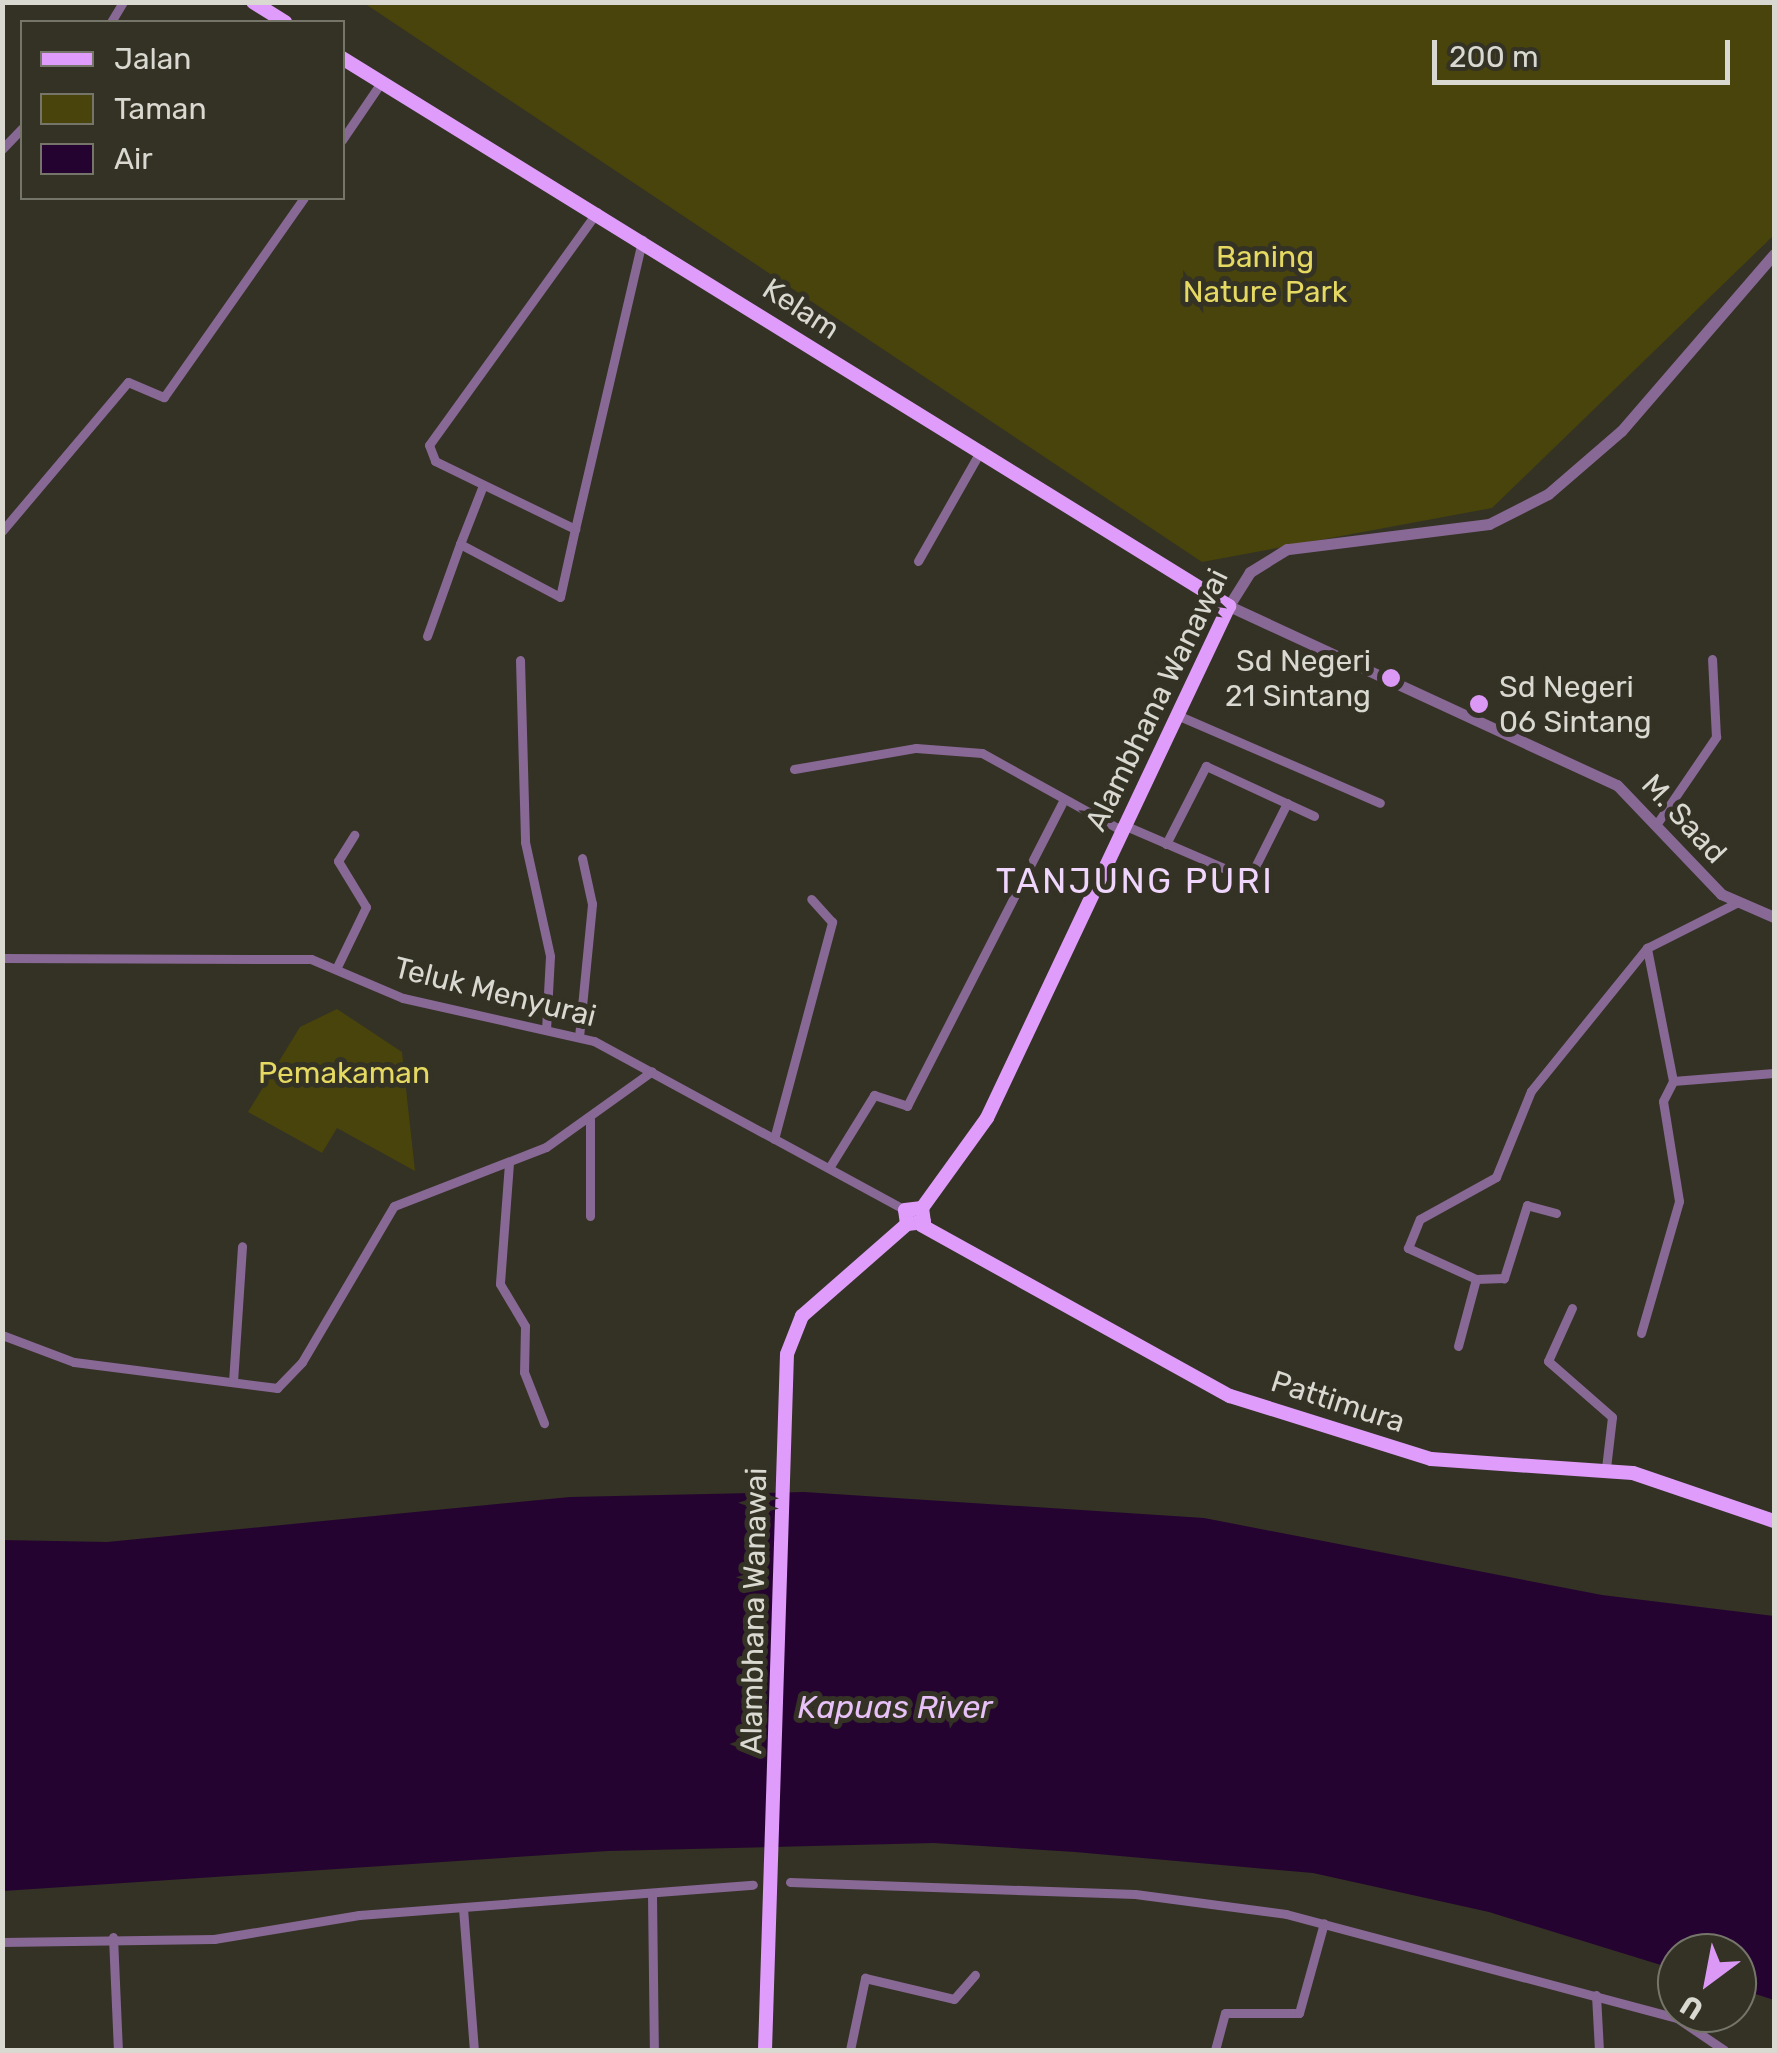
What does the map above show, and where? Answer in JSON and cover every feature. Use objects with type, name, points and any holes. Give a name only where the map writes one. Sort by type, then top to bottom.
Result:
[{"type":"main road","points":[[253,2],[282,20]]},
{"type":"main road","name":"Kelam","points":[[345,60],[644,238],[825,359],[983,447],[1229,606]]},
{"type":"main road","name":"Alambhana Wanawai","points":[[765,2050],[786,1391],[802,1316],[911,1220],[986,1118],[1229,606]]},
{"type":"main road","name":"Pattimura","points":[[911,1220],[1230,1396],[1444,1462],[1606,1468],[1774,1521]]},
{"type":"street","points":[[345,136],[380,84]]},
{"type":"street","points":[[2,149],[20,130]]},
{"type":"street","points":[[2,531],[128,382],[164,397],[303,200]]},
{"type":"street","points":[[575,528],[482,488],[428,456],[429,444],[596,212]]},
{"type":"street","points":[[460,544],[560,598],[644,238]]},
{"type":"street","name":"Alambhana Wanawai","points":[[1229,606],[1250,572],[1287,549],[1489,524],[1548,494],[1621,431],[1774,254]]},
{"type":"street","points":[[918,560],[983,447]]},
{"type":"street","points":[[426,636],[482,488]]},
{"type":"street","name":"M. Saad","points":[[1229,606],[1617,785],[1736,903],[1774,918]]},
{"type":"street","points":[[1656,824],[1716,737],[1712,659]]},
{"type":"street","points":[[520,660],[526,842],[550,956],[546,1030]]},
{"type":"street","points":[[1177,714],[1380,803]]},
{"type":"street","points":[[794,769],[951,749],[993,757],[1062,803],[1249,880],[1287,803]]},
{"type":"street","points":[[1166,844],[1206,766],[1314,816]]},
{"type":"street","points":[[829,1168],[874,1095],[907,1106],[1062,803]]},
{"type":"street","points":[[336,969],[366,907],[338,860],[354,835]]},
{"type":"street","points":[[579,1037],[592,904],[582,858]]},
{"type":"street","points":[[774,1139],[832,922],[811,900]]},
{"type":"street","points":[[1556,1214],[1529,1203],[1507,1274],[1476,1280],[1411,1254],[1412,1229],[1496,1178],[1531,1091],[1647,948],[1736,903]]},
{"type":"street","points":[[1641,1334],[1678,1205],[1664,1100],[1673,1082],[1647,948]]},
{"type":"street","name":"Teluk Menyurai","points":[[2,958],[97,962],[268,955],[336,969],[403,998],[579,1037],[652,1071],[829,1168],[911,1220]]},
{"type":"street","points":[[2,1336],[64,1360],[233,1382],[284,1384],[394,1206],[509,1163],[590,1119],[652,1071]]},
{"type":"street","points":[[1673,1082],[1774,1073]]},
{"type":"street","points":[[590,1119],[590,1216]]},
{"type":"street","points":[[509,1163],[500,1284],[525,1326],[526,1383],[544,1423]]},
{"type":"street","points":[[233,1382],[242,1246]]},
{"type":"street","points":[[1458,1346],[1476,1280]]},
{"type":"street","points":[[1572,1308],[1548,1361],[1612,1416],[1606,1468]]},
{"type":"street","points":[[790,1882],[1136,1894],[1324,1922],[1689,2022],[1724,2050]]},
{"type":"street","points":[[2,1942],[114,1937],[196,1939],[463,1908],[753,1885]]},
{"type":"street","points":[[652,1895],[654,2050]]},
{"type":"street","points":[[463,1908],[474,2050]]},
{"type":"street","points":[[1215,2050],[1225,2014],[1299,2013],[1324,1922]]},
{"type":"street","points":[[114,1937],[118,2050]]},
{"type":"street","points":[[850,2050],[865,1978],[954,1999],[975,1975]]},
{"type":"street","points":[[1596,1995],[1599,2050]]},
{"type":"green space","name":"Baning Nature Park","points":[[364,3],[1774,3],[1774,235],[1492,508],[1202,562]]},
{"type":"green space","name":"Pemakaman","points":[[337,1009],[402,1052],[415,1171],[337,1128],[322,1153],[248,1112],[300,1027]]},
{"type":"water","name":"Kapuas River","points":[[804,1492],[1204,1518],[1602,1595],[1774,1616],[1774,2000],[1757,1994],[1757,1933],[1657,1933],[1657,1964],[1489,1912],[1313,1873],[934,1843],[608,1851],[3,1891],[2,1540],[107,1542],[570,1497]]},
{"type":"place","name":"Sd Negeri 21 Sintang","points":[[1391,678]]},
{"type":"place","name":"Sd Negeri 06 Sintang","points":[[1479,704]]},
{"type":"district","name":"TANJUNG PURI","points":[[1135,881]]}]
